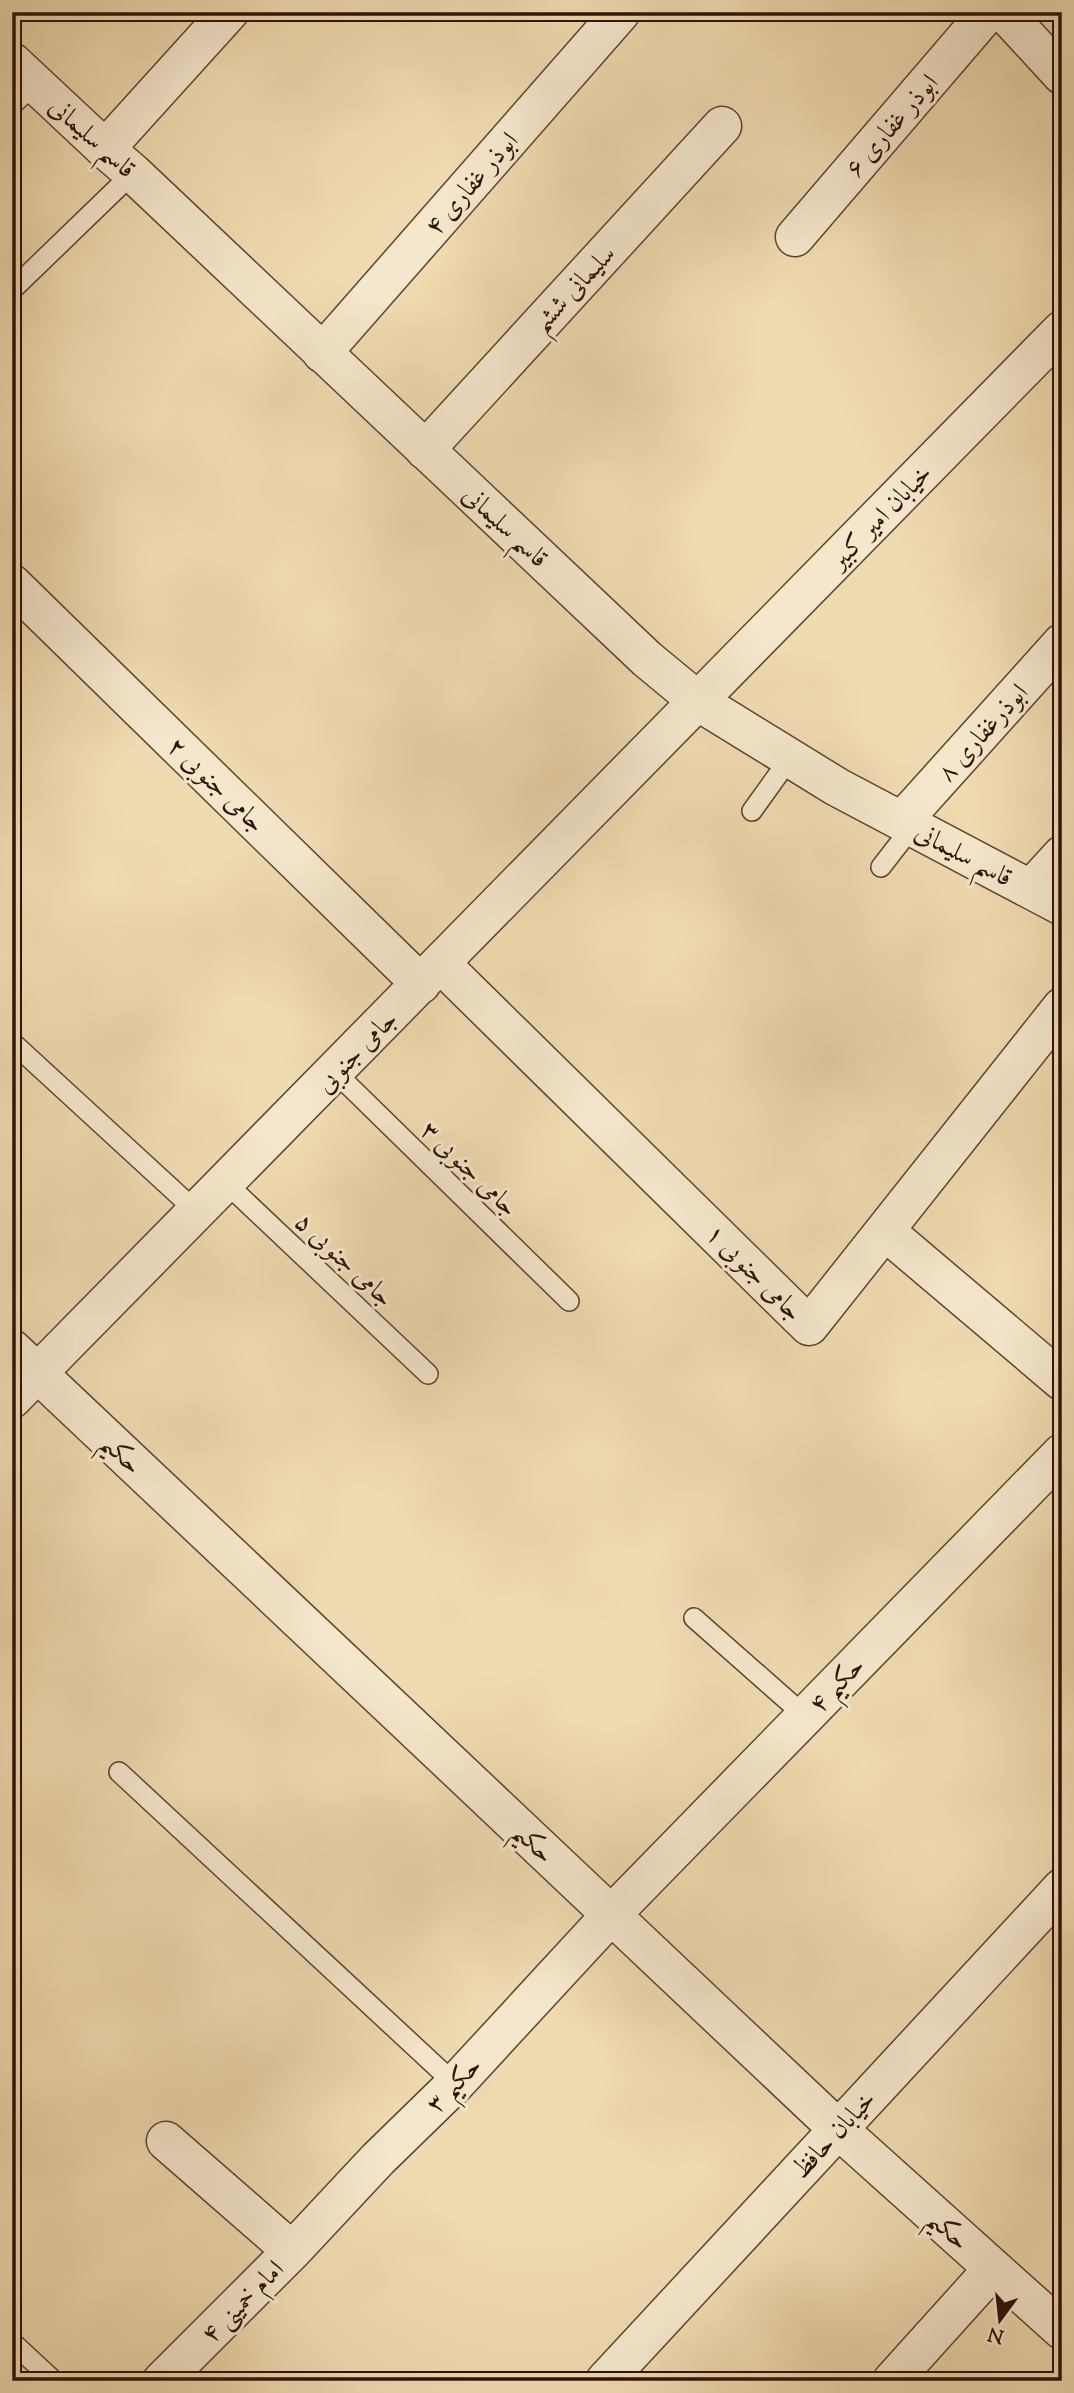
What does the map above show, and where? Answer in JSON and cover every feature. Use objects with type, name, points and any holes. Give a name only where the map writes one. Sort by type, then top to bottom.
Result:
[{"type":"street","points":[[119,161],[229,12]]},
{"type":"street","name":"ابوذر غفاری ۴","points":[[321,353],[621,12]]},
{"type":"street","name":"ابوذر غفاری ۶","points":[[795,237],[988,12]]},
{"type":"street","points":[[1004,12],[1062,75]]},
{"type":"street","name":"قاسم سلیمانی","points":[[20,84],[119,161],[647,659],[699,702],[837,787],[1046,898]]},
{"type":"street","name":"سلیمانی ششم","points":[[425,450],[722,126]]},
{"type":"street","name":"خیابان امیر کبیر","points":[[699,702],[1062,330]]},
{"type":"street","name":"جامی جنوبی ۲","points":[[12,583],[431,974]]},
{"type":"street","name":"ابوذرغفاری ۸","points":[[907,824],[1062,643]]},
{"type":"street","name":"جامی جنوبی","points":[[21,1374],[197,1212],[699,702]]},
{"type":"street","points":[[1046,898],[1062,855]]},
{"type":"street","name":"جامی جنوبی ۱","points":[[431,974],[809,1326],[1062,1007]]},
{"type":"street","points":[[885,1231],[1062,1381]]},
{"type":"street","name":"حکیم","points":[[21,1374],[611,1915],[838,2129],[1062,2330]]},
{"type":"street","name":"حکیم ۴","points":[[611,1915],[1062,1453]]},
{"type":"street","name":"خیابان حافظ","points":[[605,2381],[1062,1888]]},
{"type":"street","name":"حکیم ۳","points":[[292,2251],[455,2084],[611,1915]]},
{"type":"street","points":[[166,2141],[292,2251]]},
{"type":"street","name":"امام خمینی ۴","points":[[162,2381],[292,2251]]},
{"type":"street","points":[[892,2381],[993,2269]]},
{"type":"lane","points":[[12,289],[119,161]]},
{"type":"lane","points":[[752,811],[790,758]]},
{"type":"lane","points":[[881,867],[907,824]]},
{"type":"lane","points":[[12,1042],[197,1212]]},
{"type":"lane","name":"جامی جنوبی ۳","points":[[335,1072],[569,1301]]},
{"type":"lane","name":"جامی جنوبی ۵","points":[[226,1183],[428,1374]]},
{"type":"lane","points":[[694,1618],[805,1716]]},
{"type":"lane","points":[[119,1772],[455,2084]]},
{"type":"lane","points":[[12,2342],[54,2381]]}]
